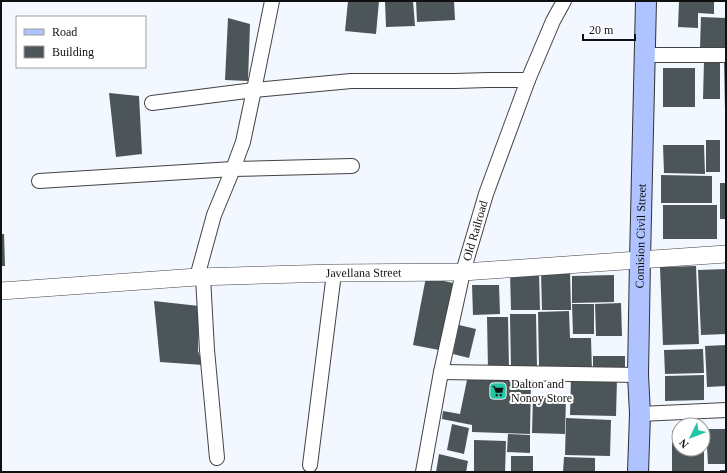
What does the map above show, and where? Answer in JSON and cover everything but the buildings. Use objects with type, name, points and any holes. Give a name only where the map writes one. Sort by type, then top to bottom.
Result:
[{"type":"main road","name":"Comision Civil Street","points":[[638,472],[640,414],[638,376],[646,1]]},
{"type":"street","points":[[217,458],[200,277],[214,215],[243,142],[272,1]]},
{"type":"street","name":"Old Railroad","points":[[423,472],[441,372],[463,272],[486,194],[528,80],[564,1]]},
{"type":"street","points":[[645,55],[726,55]]},
{"type":"street","points":[[152,102],[254,90],[351,81],[528,80]]},
{"type":"street","points":[[39,182],[233,169],[352,166]]},
{"type":"street","name":"Javellana Street","points":[[1,291],[200,277],[334,273],[463,272],[726,254]]},
{"type":"street","points":[[310,466],[334,273]]},
{"type":"street","points":[[441,372],[638,376]]},
{"type":"street","points":[[640,414],[726,410]]},
{"type":"place","name":"Dalton and Nonoy Store","points":[[498,391]]}]
